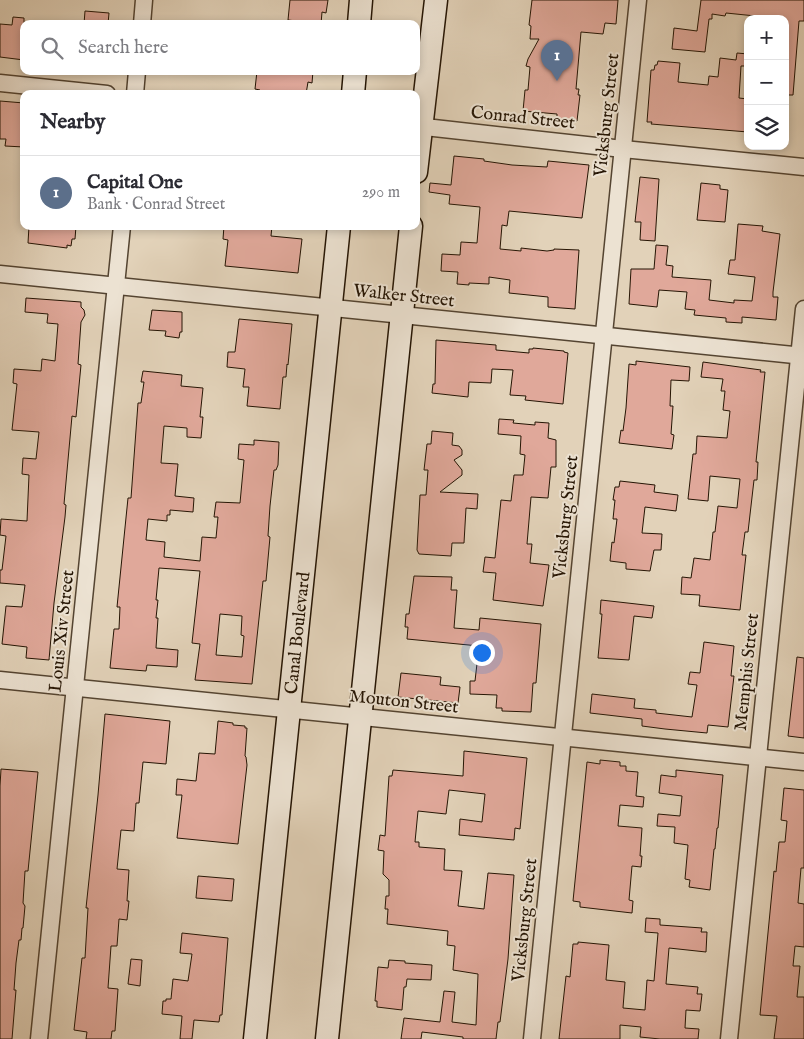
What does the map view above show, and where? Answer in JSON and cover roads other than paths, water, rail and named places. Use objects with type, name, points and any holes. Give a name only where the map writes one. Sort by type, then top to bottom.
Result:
[{"type":"main road","points":[[359,20],[361,0]]},
{"type":"main road","points":[[420,119],[436,0]]},
{"type":"main road","points":[[353,90],[355,75]]},
{"type":"main road","name":"Canal Boulevard","points":[[255,1039],[339,230]]},
{"type":"main road","points":[[327,1039],[411,230]]},
{"type":"street","points":[[142,20],[144,0]]},
{"type":"street","name":"Vicksburg Street","points":[[532,1039],[638,0]]},
{"type":"street","points":[[135,90],[137,75]]},
{"type":"street","points":[[0,83],[68,90]]},
{"type":"street","name":"Conrad Street","points":[[420,126],[623,149],[804,166]]},
{"type":"street","name":"Louis Xiv Street","points":[[39,1039],[122,230]]},
{"type":"street","name":"Walker Street","points":[[0,274],[802,355]]},
{"type":"street","name":"Memphis Street","points":[[729,1039],[802,355],[804,309]]},
{"type":"street","name":"Mouton Street","points":[[0,680],[804,762]]},
{"type":"place","name":"Capital One","points":[[557,81]]}]
